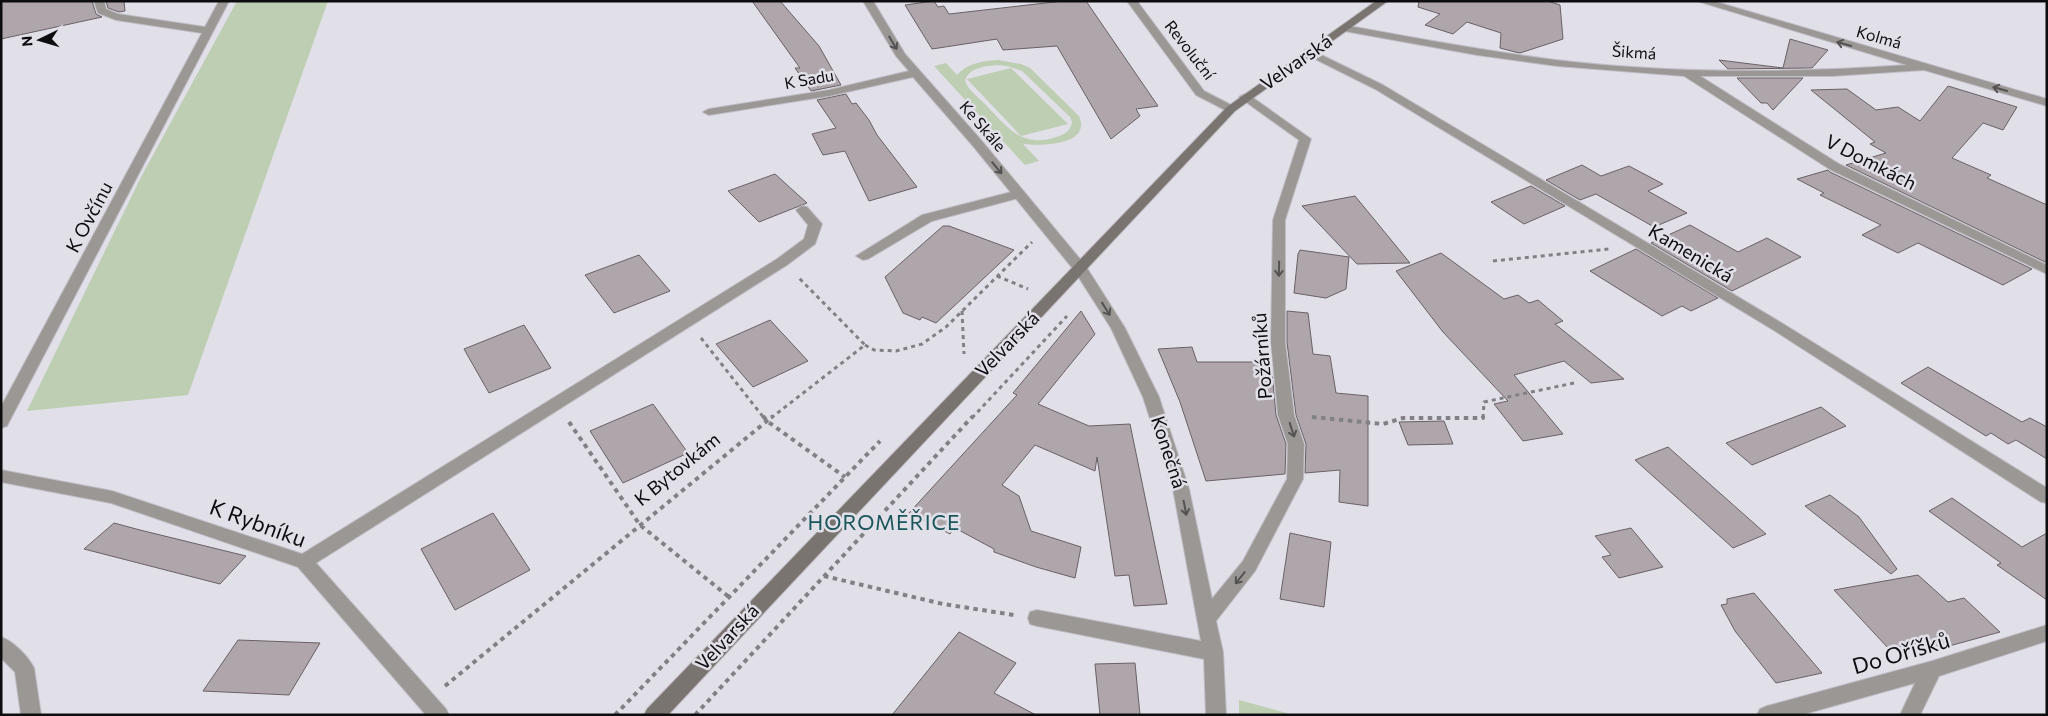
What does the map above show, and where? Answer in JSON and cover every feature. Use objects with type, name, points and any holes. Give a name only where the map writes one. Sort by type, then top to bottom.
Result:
[{"type":"main road","name":"Velvarská","points":[[654,715],[1231,109],[1245,97],[1383,1]]},
{"type":"street","points":[[99,1],[100,11],[116,17],[209,30]]},
{"type":"street","name":"K Ovčínu","points":[[1,422],[224,1]]},
{"type":"street","name":"Ke Skále","points":[[868,1],[901,56],[914,73],[1019,194],[1080,268]]},
{"type":"street","name":"Revoluční","points":[[1132,1],[1200,93],[1231,109]]},
{"type":"street","name":"Kolmá","points":[[1702,1],[2047,103]]},
{"type":"street","name":"Šikmá","points":[[1344,28],[1474,51],[1558,63],[1686,72],[1776,75],[1923,67]]},
{"type":"street","name":"Kamenická","points":[[1309,52],[1379,87],[1780,328],[2047,497]]},
{"type":"street","name":"V Domkách","points":[[1686,72],[1835,167],[2047,270]]},
{"type":"street","name":"K Sadu","points":[[708,112],[829,93],[914,73]]},
{"type":"street","name":"Požárníků","points":[[1206,620],[1249,566],[1295,478],[1296,444],[1286,414],[1278,342],[1279,220],[1305,139],[1245,97]]},
{"type":"street","points":[[863,256],[927,218],[1019,194]]},
{"type":"street","points":[[304,562],[782,262],[810,240],[815,224],[802,210]]},
{"type":"street","name":"Konečná","points":[[1080,268],[1118,328],[1151,397],[1181,489],[1213,652],[1216,715]]},
{"type":"street","name":"K Rybníku","points":[[1,476],[112,498],[304,562],[439,715]]},
{"type":"street","points":[[1037,618],[1213,652]]},
{"type":"street","name":"Do Oříšků","points":[[1767,715],[1932,670],[2047,633]]},
{"type":"street","points":[[1,645],[24,668],[31,715]]},
{"type":"street","points":[[1910,715],[1932,670]]},
{"type":"path","points":[[1029,234],[1038,246]]},
{"type":"path","points":[[782,262],[865,345],[874,350],[896,351],[922,344],[946,327],[1034,240]]},
{"type":"path","points":[[1493,261],[1642,246]]},
{"type":"path","points":[[997,276],[1028,289]]},
{"type":"path","points":[[1021,295],[1034,283]]},
{"type":"path","points":[[695,715],[1092,288]]},
{"type":"path","points":[[962,311],[964,354]]},
{"type":"path","points":[[688,321],[768,420],[845,478]]},
{"type":"path","name":"K Bytovkám","points":[[427,700],[768,420],[865,345]]},
{"type":"path","points":[[958,361],[971,348]]},
{"type":"path","points":[[1286,414],[1383,424],[1403,418],[1483,418],[1484,402],[1574,383]]},
{"type":"path","points":[[556,404],[640,525],[729,597]]},
{"type":"path","points":[[615,715],[885,436]]},
{"type":"path","points":[[793,567],[943,604],[1037,618]]},
{"type":"green space","points":[[237,1],[328,1],[188,395],[27,411],[141,177]]},
{"type":"green space","points":[[998,60],[1021,64],[1030,68],[1079,116],[1081,126],[1078,133],[1071,139],[1052,144],[1023,144],[1039,161],[1025,165],[934,66],[946,63],[957,75],[970,65]],"holes":[[[998,65],[1022,71],[1070,117],[1072,122],[1067,132],[1044,140],[1024,138],[1000,120],[966,84],[967,76],[978,68]]]},
{"type":"green space","points":[[1011,68],[1068,124],[1021,136],[967,79]]},
{"type":"green space","points":[[1239,700],[1294,715],[1239,715]]},
{"type":"building","points":[[1,1],[92,1],[96,14],[102,17],[1,39]]},
{"type":"building","points":[[106,1],[124,1],[125,11],[119,12],[108,8]]},
{"type":"building","points":[[752,1],[780,1],[819,46],[841,85],[811,91],[795,68],[800,68]]},
{"type":"building","points":[[934,1],[938,7],[944,6],[949,14],[1063,1],[1086,1],[1158,106],[1136,109],[1140,116],[1111,139],[1057,46],[1003,50],[997,39],[932,49],[905,5]]},
{"type":"building","points":[[1419,1],[1548,1],[1560,5],[1563,39],[1520,53],[1515,52],[1500,48],[1501,33],[1467,22],[1453,34],[1425,25],[1440,14],[1418,7]]},
{"type":"building","points":[[1790,39],[1828,50],[1812,68],[1728,69],[1719,60],[1783,68]]},
{"type":"building","points":[[1737,78],[1803,78],[1773,110],[1767,103],[1761,103]]},
{"type":"building","points":[[1948,86],[2017,107],[2003,130],[1983,123],[1952,158],[1991,175],[1987,178],[2047,205],[2047,261],[2045,262],[1846,165],[1886,153],[1870,144],[1875,142],[1811,90],[1847,89],[1876,110],[1898,107],[1920,121]]},
{"type":"building","points":[[846,94],[852,104],[856,103],[869,120],[877,135],[917,187],[869,201],[845,151],[823,155],[812,134],[836,128],[817,100]]},
{"type":"building","points":[[1582,165],[1601,176],[1629,166],[1663,184],[1648,191],[1687,213],[1654,227],[1596,194],[1580,200],[1546,180]]},
{"type":"building","points":[[1828,170],[2032,269],[2003,285],[1918,243],[1898,253],[1862,235],[1881,225],[1820,195],[1824,193],[1797,179]]},
{"type":"building","points":[[775,174],[807,203],[759,222],[728,191]]},
{"type":"building","points":[[1531,186],[1565,206],[1524,224],[1491,202]]},
{"type":"building","points":[[1355,196],[1410,263],[1357,264],[1302,206]]},
{"type":"building","points":[[1690,225],[1738,252],[1767,238],[1801,257],[1732,291],[1651,243]]},
{"type":"building","points":[[943,226],[949,226],[1014,250],[936,323],[922,317],[920,320],[903,313],[885,277]]},
{"type":"building","points":[[1636,249],[1718,298],[1691,311],[1682,306],[1662,316],[1590,271]]},
{"type":"building","points":[[1300,250],[1349,257],[1346,289],[1326,298],[1294,293]]},
{"type":"building","points":[[1441,253],[1504,299],[1518,295],[1529,303],[1538,300],[1563,321],[1555,324],[1624,379],[1591,383],[1564,361],[1514,375],[1563,434],[1523,441],[1494,404],[1508,401],[1443,332],[1396,271]]},
{"type":"building","points":[[639,255],[670,291],[614,313],[585,275]]},
{"type":"building","points":[[1081,311],[1095,334],[1038,404],[1089,426],[1130,424],[1167,604],[1134,606],[1129,575],[1115,576],[1097,457],[1095,471],[1035,445],[1002,485],[1019,496],[1031,531],[1081,547],[1075,578],[994,552],[994,549],[955,528],[950,534],[909,513],[1017,395],[1013,393]]},
{"type":"building","points":[[1287,311],[1308,313],[1313,354],[1330,356],[1336,393],[1368,396],[1368,506],[1339,502],[1340,470],[1305,473],[1306,444],[1296,415],[1287,342]]},
{"type":"building","points":[[770,320],[808,361],[753,387],[716,344]]},
{"type":"building","points":[[524,325],[551,368],[489,393],[464,349]]},
{"type":"building","points":[[1192,347],[1197,362],[1271,362],[1276,415],[1286,444],[1285,474],[1206,481],[1180,402],[1158,349]]},
{"type":"building","points":[[1928,367],[2022,422],[2030,418],[2047,427],[2047,459],[2016,440],[2008,444],[1991,433],[1986,436],[1901,383]]},
{"type":"building","points":[[653,404],[688,453],[623,483],[590,431]]},
{"type":"building","points":[[1821,407],[1846,426],[1752,465],[1726,443]]},
{"type":"building","points":[[1444,421],[1453,444],[1408,445],[1399,422]]},
{"type":"building","points":[[1668,447],[1766,534],[1733,548],[1635,460]]},
{"type":"building","points":[[1830,495],[1859,517],[1897,569],[1891,574],[1805,506]]},
{"type":"building","points":[[1952,498],[2022,547],[2047,533],[2047,600],[1997,565],[2001,563],[1929,511]]},
{"type":"building","points":[[493,513],[530,570],[455,610],[421,549]]},
{"type":"building","points":[[114,523],[246,556],[220,584],[84,549]]},
{"type":"building","points":[[1631,528],[1663,567],[1619,578],[1602,557],[1611,555],[1595,536]]},
{"type":"building","points":[[1290,533],[1331,542],[1324,607],[1280,599]]},
{"type":"building","points":[[1918,575],[1948,602],[1964,598],[2000,632],[1931,651],[1922,642],[1889,649],[1834,590]]},
{"type":"building","points":[[1754,593],[1822,673],[1776,683],[1735,631],[1721,605],[1727,604],[1727,599]]},
{"type":"building","points":[[959,632],[1016,663],[994,693],[1036,715],[892,715]]},
{"type":"building","points":[[238,640],[320,643],[289,695],[203,691]]},
{"type":"building","points":[[1135,663],[1140,715],[1100,715],[1095,664]]},
{"type":"district","name":"HOROMĚŘICE","points":[[884,523]]}]
